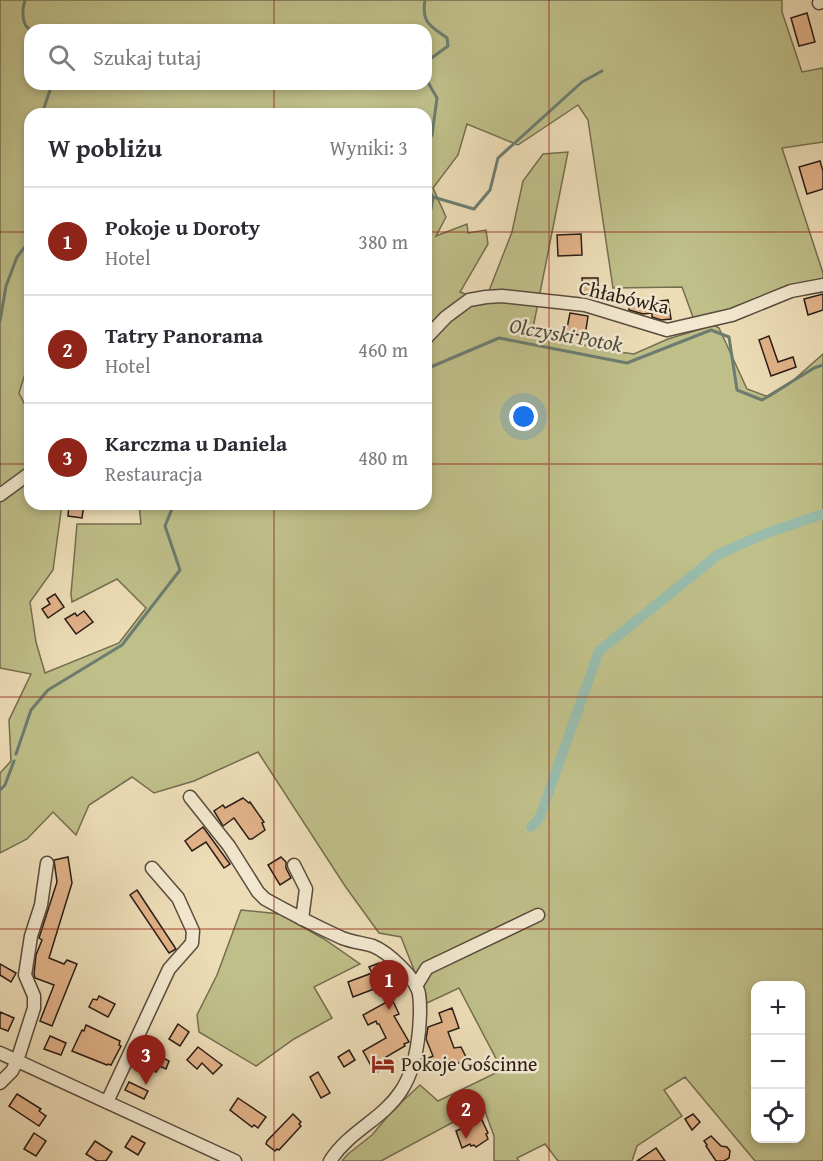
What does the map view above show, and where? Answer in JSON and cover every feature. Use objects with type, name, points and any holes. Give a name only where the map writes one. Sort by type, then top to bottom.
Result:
[{"type":"street","name":"Chłabówka","points":[[432,332],[446,317],[469,300],[486,297],[502,296],[585,305],[667,330],[732,315],[791,291],[823,285]]},
{"type":"street","points":[[0,495],[24,477]]},
{"type":"street","points":[[190,797],[229,846],[258,892],[265,899],[345,939],[383,951],[416,986],[419,994],[420,1022],[414,1065],[407,1082],[394,1101],[349,1137],[330,1161]]},
{"type":"street","points":[[0,1083],[12,1071],[17,1060],[34,1008],[34,996],[25,975],[31,936],[41,905],[47,863]]},
{"type":"street","points":[[294,865],[306,889],[302,919]]},
{"type":"street","points":[[107,1102],[169,969],[192,943],[193,931],[178,898],[152,868]]},
{"type":"street","points":[[416,986],[427,968],[538,915]]},
{"type":"street","points":[[0,1053],[235,1161]]},
{"type":"green space","points":[[0,0],[782,0],[782,12],[802,72],[823,68],[823,142],[782,148],[823,273],[823,282],[736,312],[694,320],[682,287],[613,288],[588,120],[578,105],[518,145],[467,124],[458,155],[433,188],[446,217],[436,236],[467,224],[468,233],[486,230],[488,244],[460,292],[485,301],[512,232],[523,181],[543,154],[568,152],[532,333],[604,350],[634,354],[668,339],[714,325],[719,328],[747,389],[769,397],[788,385],[823,354],[823,1161],[755,1161],[685,1077],[664,1090],[682,1116],[637,1146],[632,1161],[558,1161],[545,1144],[517,1158],[519,1161],[494,1161],[494,1136],[483,1106],[381,1161],[342,1161],[372,1135],[393,1110],[420,1085],[438,1101],[502,1070],[459,988],[427,1003],[401,937],[379,933],[345,886],[258,752],[194,781],[154,793],[132,777],[89,805],[76,835],[53,812],[27,839],[0,853],[0,773],[11,761],[9,720],[31,674],[0,668],[0,497],[24,482],[24,510],[61,510],[53,570],[30,602],[36,642],[45,673],[119,643],[146,608],[117,579],[72,602],[77,524],[141,524],[140,510],[432,510],[432,108],[24,108],[24,377],[19,393],[24,403],[24,473],[0,490]]},
{"type":"green space","points":[[241,910],[280,914],[324,939],[360,964],[314,987],[332,1018],[294,1039],[256,1066],[199,1032],[197,1015],[217,975]]},
{"type":"building","points":[[807,13],[815,42],[799,46],[791,18]]},
{"type":"building","points":[[820,161],[823,171],[823,189],[807,194],[799,167]]},
{"type":"building","points":[[581,234],[582,255],[558,256],[557,235]]},
{"type":"building","points":[[582,278],[598,278],[598,295],[583,296]]},
{"type":"building","points":[[823,294],[823,310],[808,315],[804,299]]},
{"type":"building","points":[[668,300],[671,319],[661,320],[652,317],[652,313],[643,314],[629,310],[629,304]]},
{"type":"building","points":[[570,313],[588,316],[585,336],[566,333]]},
{"type":"building","points":[[769,336],[778,362],[793,357],[796,367],[771,376],[759,340]]},
{"type":"building","points":[[68,510],[83,510],[82,518],[68,516]]},
{"type":"building","points":[[55,594],[64,607],[48,618],[42,609],[50,604],[47,599]]},
{"type":"building","points":[[84,611],[93,622],[76,634],[65,619],[75,613],[77,616]]},
{"type":"building","points":[[243,798],[250,802],[264,822],[262,823],[265,830],[252,839],[249,839],[234,818],[223,826],[214,811]]},
{"type":"building","points":[[203,827],[230,864],[224,868],[206,842],[192,851],[185,841]]},
{"type":"building","points":[[68,857],[72,883],[49,958],[64,964],[67,960],[77,964],[52,1026],[40,1021],[54,985],[35,978],[34,974],[36,955],[42,940],[39,938],[57,882],[54,860]]},
{"type":"building","points":[[281,857],[286,862],[291,878],[280,885],[268,865]]},
{"type":"building","points":[[137,890],[176,949],[169,953],[130,895]]},
{"type":"building","points":[[379,963],[387,984],[353,997],[348,982],[372,973],[369,967]]},
{"type":"building","points":[[0,964],[16,973],[11,982],[0,975]]},
{"type":"building","points":[[99,996],[115,1004],[108,1017],[89,1007],[93,999],[97,1000]]},
{"type":"building","points":[[392,999],[399,1014],[394,1016],[409,1042],[386,1057],[390,1065],[375,1073],[363,1051],[386,1038],[376,1021],[368,1025],[363,1015]]},
{"type":"building","points":[[452,1008],[459,1028],[448,1032],[454,1048],[461,1047],[467,1059],[453,1066],[450,1060],[429,1070],[424,1060],[433,1056],[426,1039],[428,1027],[442,1022],[439,1013]]},
{"type":"building","points":[[0,1012],[14,1018],[8,1031],[0,1028]]},
{"type":"building","points":[[178,1024],[189,1032],[180,1046],[169,1039]]},
{"type":"building","points":[[86,1025],[120,1041],[121,1046],[111,1065],[72,1051]]},
{"type":"building","points":[[50,1036],[66,1043],[61,1055],[44,1049]]},
{"type":"building","points":[[198,1047],[222,1065],[213,1074],[202,1063],[197,1069],[187,1060]]},
{"type":"building","points":[[349,1050],[355,1060],[344,1067],[338,1057]]},
{"type":"building","points":[[146,1053],[157,1058],[158,1055],[169,1061],[166,1069],[160,1066],[156,1072],[140,1065]]},
{"type":"building","points":[[318,1072],[330,1093],[321,1098],[310,1077]]},
{"type":"building","points":[[129,1082],[148,1091],[144,1099],[125,1090]]},
{"type":"building","points":[[17,1094],[41,1109],[39,1111],[46,1116],[39,1126],[9,1106]]},
{"type":"building","points":[[238,1098],[266,1117],[258,1128],[254,1125],[252,1127],[230,1110]]},
{"type":"building","points":[[293,1114],[301,1122],[299,1124],[301,1126],[279,1150],[275,1151],[266,1144],[267,1141]]},
{"type":"building","points":[[693,1114],[700,1122],[692,1130],[685,1119]]},
{"type":"building","points":[[480,1116],[488,1133],[486,1134],[488,1139],[476,1147],[470,1144],[462,1148],[456,1131],[463,1128],[461,1125]]},
{"type":"building","points":[[34,1133],[46,1141],[36,1156],[24,1149]]},
{"type":"building","points":[[132,1136],[145,1143],[138,1155],[125,1147]]},
{"type":"building","points":[[711,1136],[721,1146],[727,1147],[730,1151],[729,1158],[716,1161],[704,1141]]},
{"type":"building","points":[[95,1141],[112,1152],[106,1161],[97,1161],[86,1154]]},
{"type":"building","points":[[656,1148],[665,1161],[637,1161]]},
{"type":"waterway","points":[[25,0],[23,12],[25,24]]},
{"type":"waterway","points":[[425,0],[424,14],[429,24]]},
{"type":"waterway","points":[[432,27],[447,38],[448,46],[432,58]]},
{"type":"waterway","points":[[433,197],[474,209],[490,190],[498,158],[582,82],[602,71]]},
{"type":"waterway","points":[[432,89],[437,98],[432,135]]},
{"type":"waterway","points":[[44,108],[50,90]]},
{"type":"waterway","points":[[432,195],[432,203]]},
{"type":"waterway","points":[[0,321],[6,286],[17,257],[24,248]]},
{"type":"waterway","name":"Olczyski Potok","points":[[432,366],[499,338],[627,363],[711,330],[729,337],[737,390],[762,400],[814,368],[823,365]]},
{"type":"waterway","name":"Olczyski Potok","points":[[16,754],[31,710],[48,690],[122,645],[180,570],[165,526],[172,510]]},
{"type":"waterway","points":[[531,827],[539,819],[599,651],[719,554],[767,533],[823,514]]},
{"type":"waterway","name":"Olczyski Potok","points":[[0,790],[5,785],[14,761]]},
{"type":"place","name":"Pokoje u Doroty","points":[[389,1010]]},
{"type":"place","name":"Pokoje Gościnne","points":[[383,1064]]},
{"type":"place","name":"Karczma u Daniela","points":[[146,1085]]},
{"type":"place","name":"Tatry Panorama","points":[[466,1139]]}]
